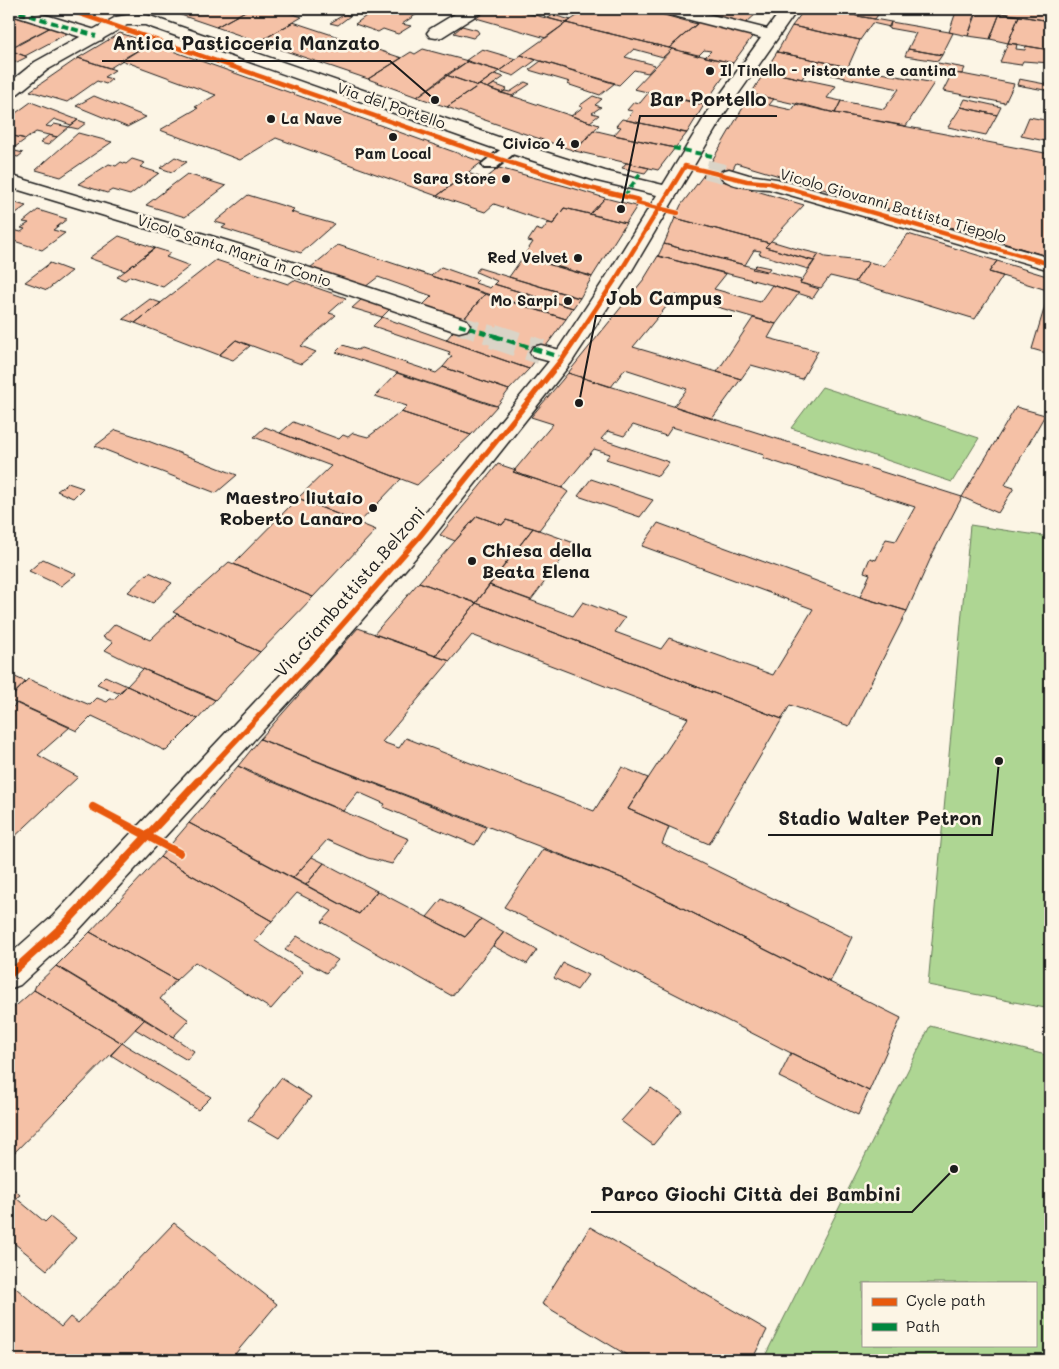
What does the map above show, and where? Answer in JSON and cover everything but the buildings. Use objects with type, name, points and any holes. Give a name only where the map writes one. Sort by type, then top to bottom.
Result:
[{"type":"street","points":[[9,9],[99,29]]},
{"type":"street","points":[[66,9],[99,29]]},
{"type":"street","points":[[9,92],[41,66],[99,29],[122,22],[133,16],[168,9]]},
{"type":"street","points":[[436,33],[474,9]]},
{"type":"street","points":[[669,9],[769,35]]},
{"type":"street","name":"Via Giambattista Belzoni","points":[[9,975],[64,925],[314,657],[420,536],[552,355],[617,277],[716,113],[769,35],[790,9]]},
{"type":"street","name":"Via del Portello","points":[[133,16],[512,148],[600,176],[670,192]]},
{"type":"street","points":[[689,159],[706,170]]},
{"type":"street","name":"Vicolo Giovanni Battista Tiepolo","points":[[729,176],[747,181],[770,183],[1050,264]]},
{"type":"street","name":"Vicolo Santa Maria in Conio","points":[[9,181],[234,249],[459,325]]},
{"type":"lane","points":[[490,165],[512,148]]},
{"type":"green space","points":[[822,387],[979,438],[952,482],[791,428]]},
{"type":"green space","points":[[970,525],[1050,537],[1050,1009],[928,985]]},
{"type":"green space","points":[[930,1026],[1050,1056],[1050,1360],[763,1360]]},
{"type":"tunnel","points":[[706,169],[729,175]]},
{"type":"tunnel","points":[[459,325],[497,337]]},
{"type":"tunnel","points":[[493,336],[541,352]]},
{"type":"marked path","points":[[9,9],[96,36]]},
{"type":"marked path","points":[[673,148],[712,156]]},
{"type":"marked path","points":[[624,197],[640,174]]},
{"type":"marked path","points":[[459,325],[563,358]]},
{"type":"cycle path","points":[[66,9],[490,156],[582,186],[639,200],[637,203],[678,213]]},
{"type":"cycle path","points":[[9,975],[64,925],[314,657],[420,536],[563,358],[617,277],[685,166],[747,181],[770,183],[1050,264]]},
{"type":"cycle path","points":[[93,807],[179,853]]},
{"type":"place","name":"Il Tinello - ristorante e cantina","points":[[710,71]]},
{"type":"place","name":"Antica Pasticceria Manzato","points":[[435,100]]},
{"type":"place","name":"La Nave","points":[[271,119]]},
{"type":"place","name":"Pam Local","points":[[393,137]]},
{"type":"place","name":"Civico 4","points":[[575,144]]},
{"type":"place","name":"Sara Store","points":[[506,179]]},
{"type":"place","name":"Bar Portello","points":[[621,209]]},
{"type":"place","name":"Red Velvet","points":[[578,258]]},
{"type":"place","name":"Mo Sarpi","points":[[568,301]]},
{"type":"place","name":"Job Campus","points":[[579,403]]},
{"type":"place","name":"Maestro liutaio Roberto Lanaro","points":[[373,508]]},
{"type":"place","name":"Chiesa della Beata Elena","points":[[472,561]]},
{"type":"place","name":"Stadio Walter Petron","points":[[999,761]]},
{"type":"place","name":"Parco Giochi Città dei Bambini","points":[[954,1169]]}]
